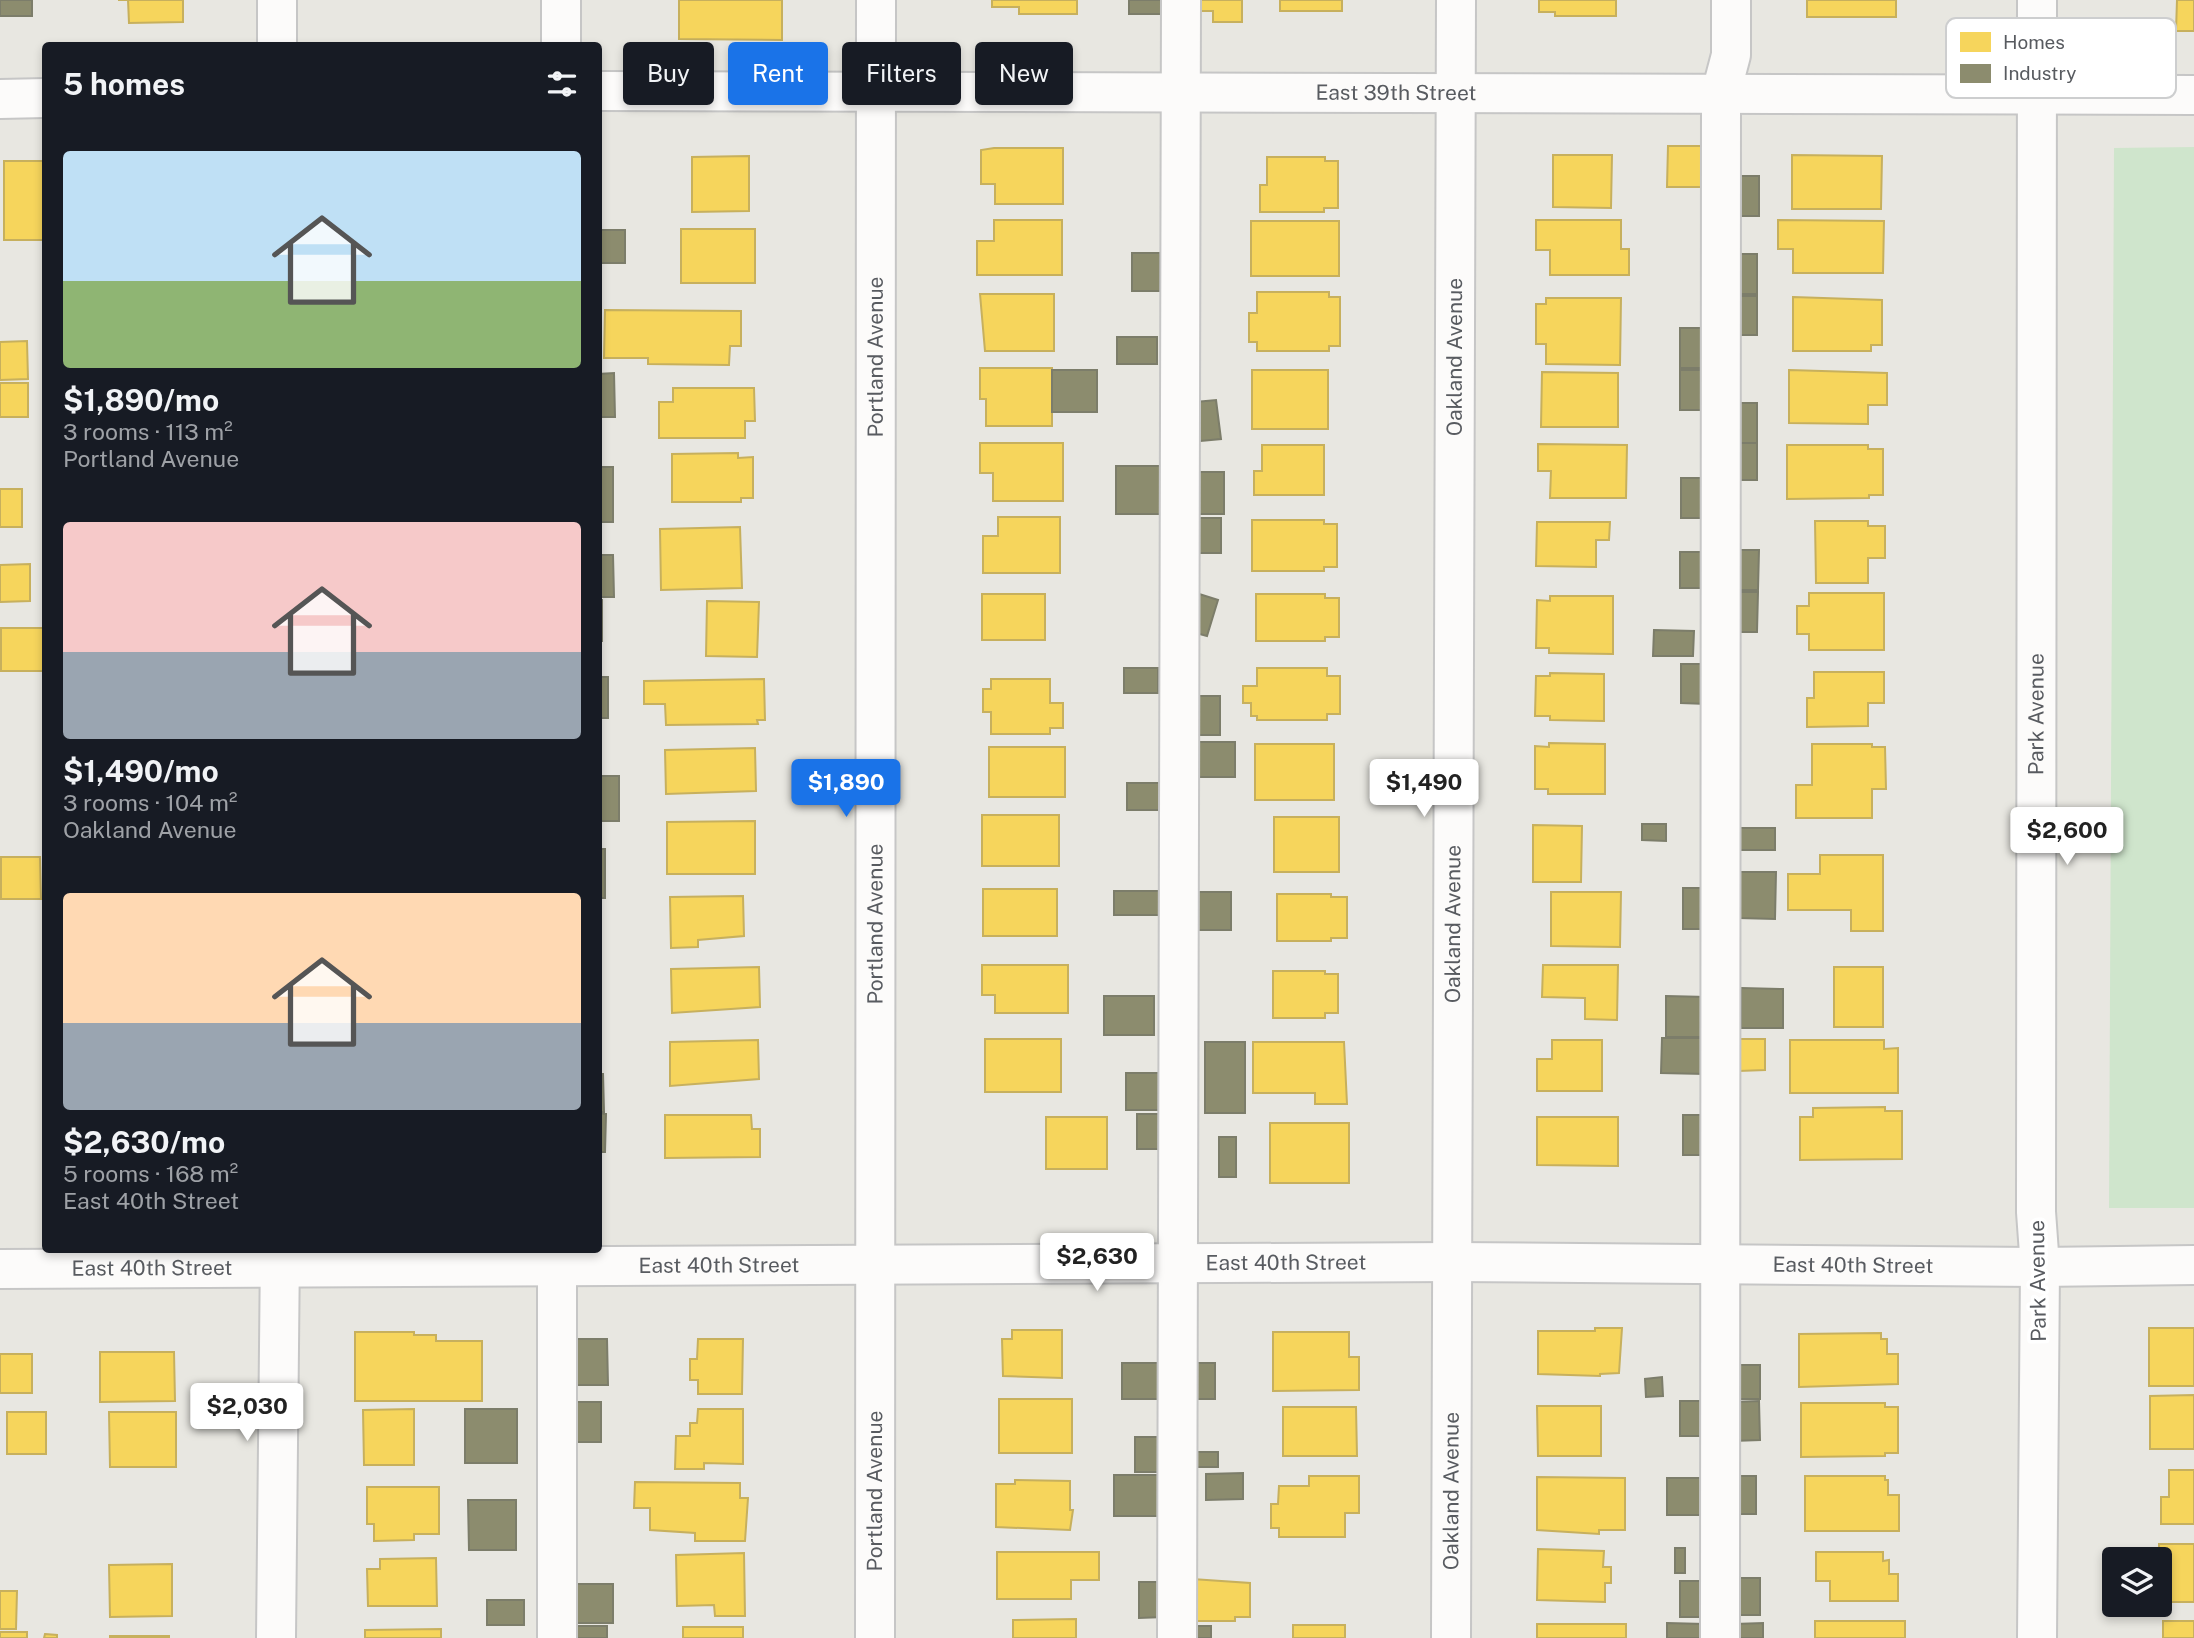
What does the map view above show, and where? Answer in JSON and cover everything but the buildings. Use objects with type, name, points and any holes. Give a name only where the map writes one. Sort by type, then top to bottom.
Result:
[{"type":"street","points":[[277,0],[277,42]]},
{"type":"street","points":[[561,0],[561,42]]},
{"type":"street","name":"Portland Avenue","points":[[876,0],[876,42]]},
{"type":"street","points":[[1177,1638],[1181,0]]},
{"type":"street","name":"Oakland Avenue","points":[[1451,1638],[1457,0]]},
{"type":"street","points":[[1720,1638],[1721,93],[1731,55],[1731,0]]},
{"type":"street","name":"Park Avenue","points":[[2038,0],[2038,18]]},
{"type":"street","name":"East 39th Street","points":[[602,91],[842,91]]},
{"type":"street","name":"East 39th Street","points":[[961,91],[1946,94]]},
{"type":"street","name":"East 39th Street","points":[[2176,95],[2194,95]]},
{"type":"street","points":[[0,99],[42,98]]},
{"type":"street","name":"Park Avenue","points":[[2037,1638],[2040,1267],[2036,1212],[2038,98]]},
{"type":"street","name":"Portland Avenue","points":[[875,1638],[876,105]]},
{"type":"street","points":[[556,1258],[557,1638]]},
{"type":"street","name":"East 40th Street","points":[[0,1269],[280,1259],[556,1258],[876,1264],[1719,1262],[2040,1267],[2194,1265]]},
{"type":"street","points":[[276,1638],[280,1259]]},
{"type":"green space","points":[[2194,147],[2194,1208],[2109,1208],[2114,148]]}]
